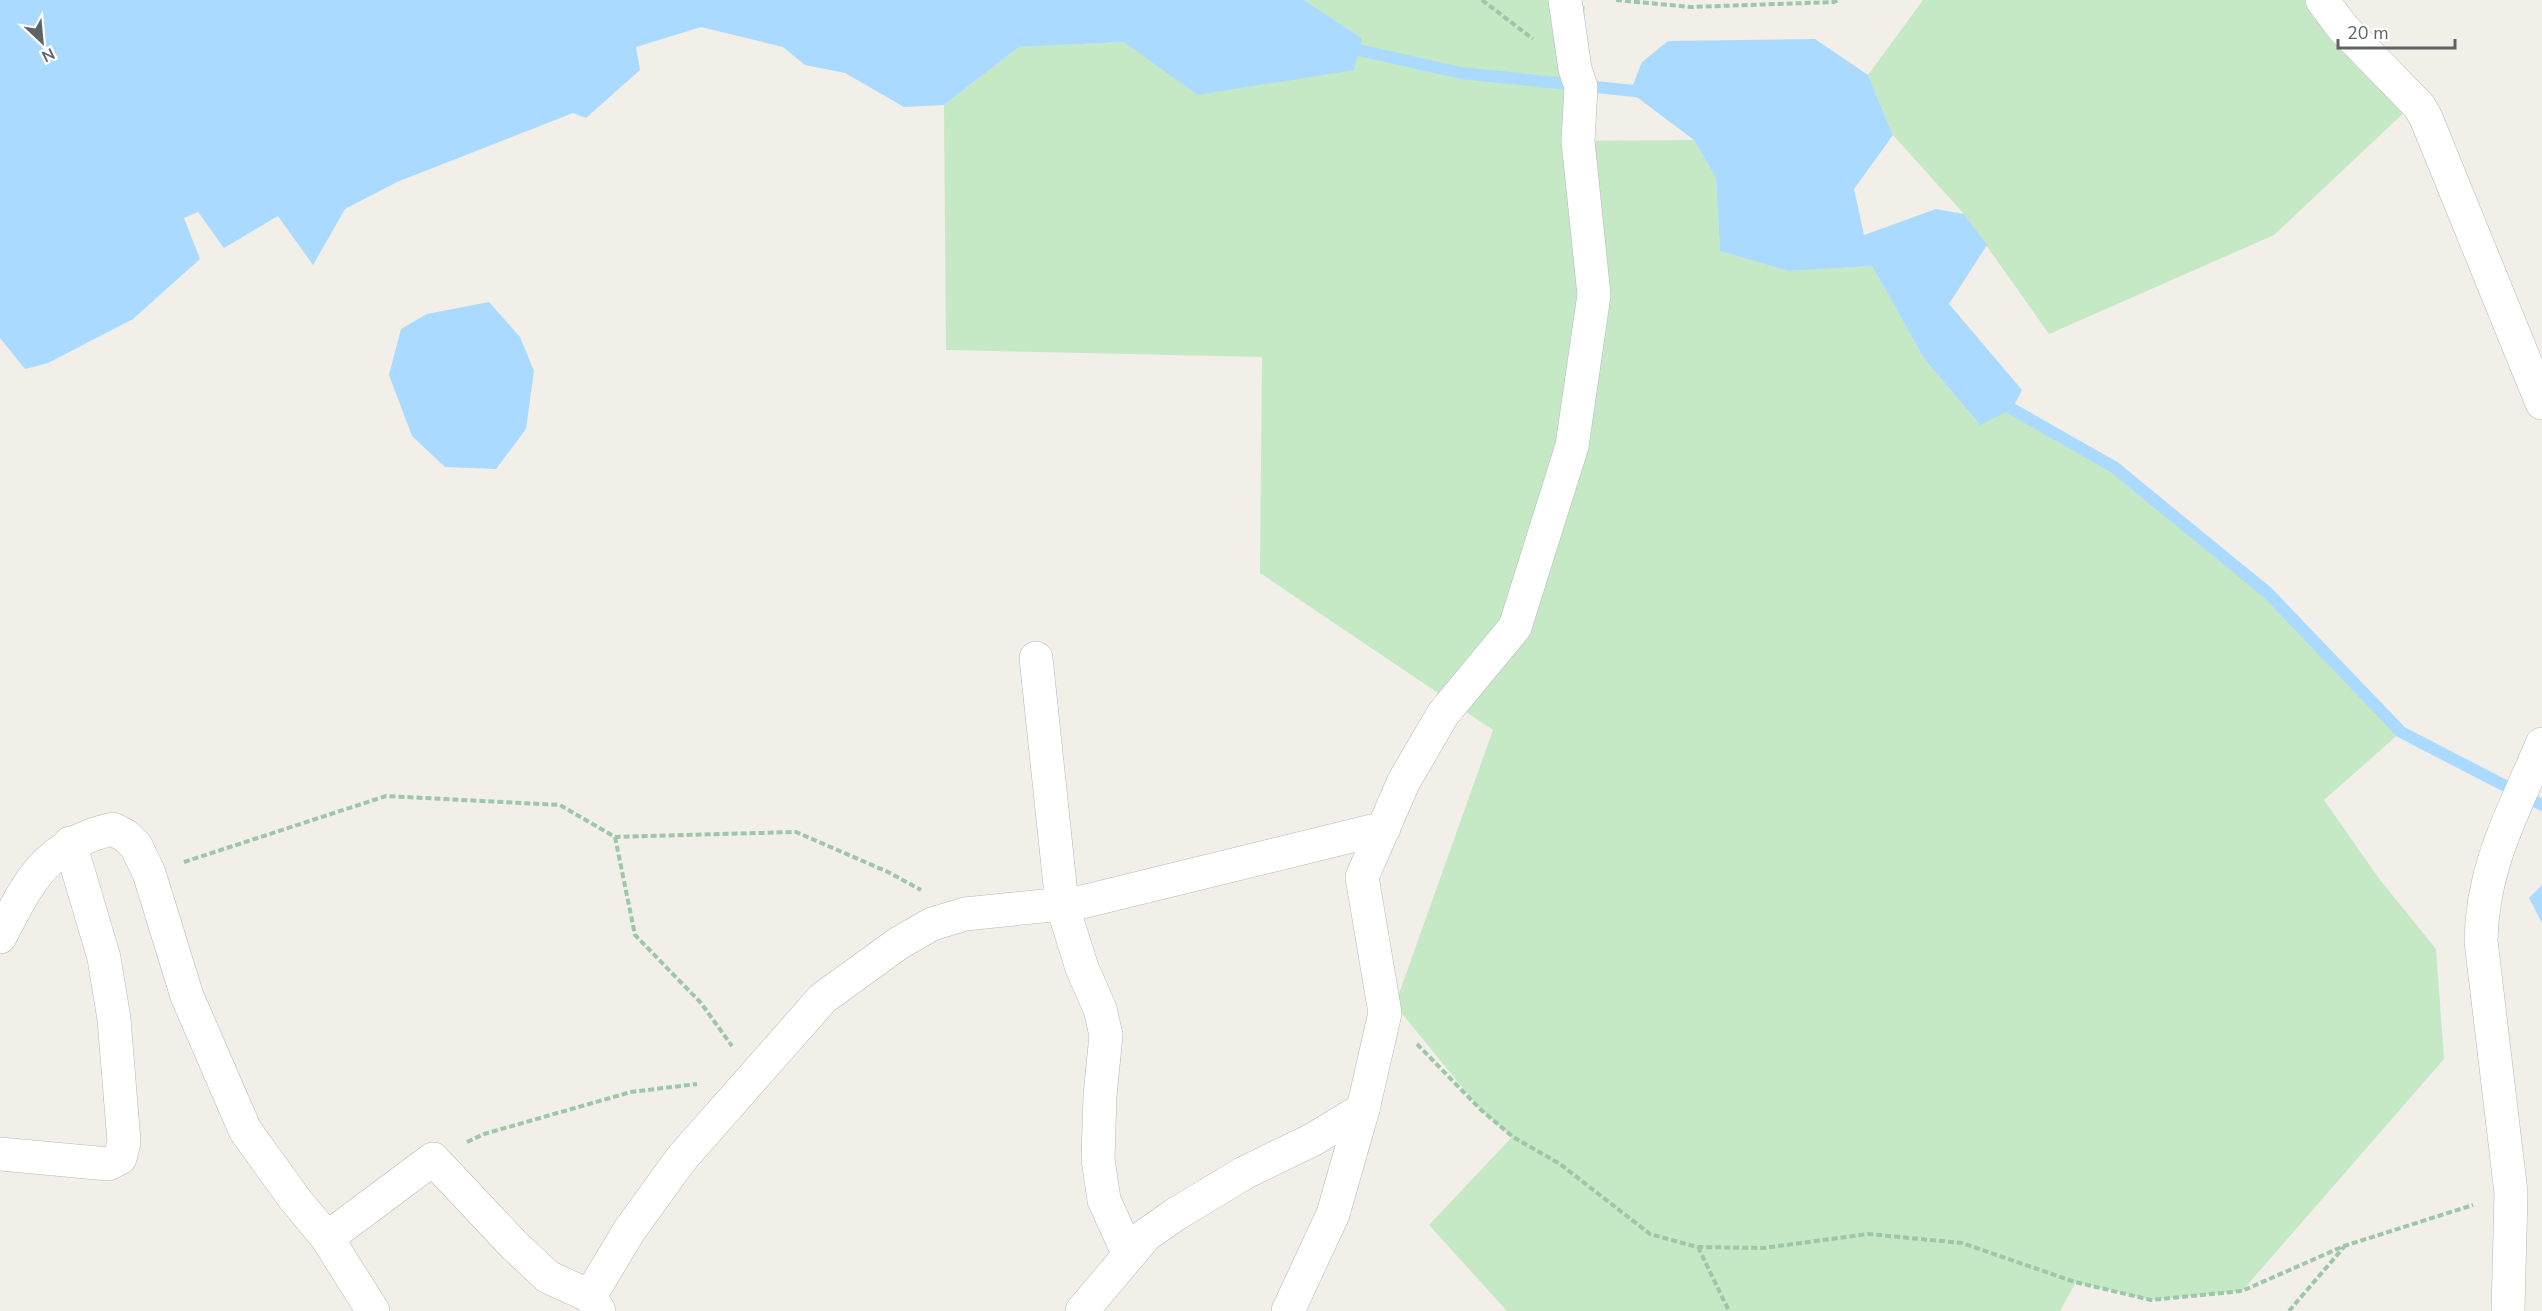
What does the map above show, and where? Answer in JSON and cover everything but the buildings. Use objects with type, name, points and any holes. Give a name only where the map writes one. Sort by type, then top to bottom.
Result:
[{"type":"street","points":[[1288,1311],[1333,1214],[1362,1109],[1385,1012],[1362,877],[1404,781],[1443,714],[1515,627],[1572,446],[1594,295],[1578,141],[1581,87],[1575,69],[1565,0]]},
{"type":"street","points":[[2322,0],[2343,28],[2419,106],[2426,118],[2542,403]]},
{"type":"street","points":[[1036,658],[1062,904],[1082,968],[1104,1022],[1106,1035],[1100,1096],[1098,1159],[1104,1200],[1129,1255]]},
{"type":"street","points":[[2508,1311],[2511,1193],[2481,941],[2481,910],[2508,818],[2542,744]]},
{"type":"street","points":[[327,1238],[433,1159],[513,1244],[548,1277],[594,1304],[629,1231],[681,1160],[823,998],[899,943],[932,924],[965,914],[1082,902],[1384,828]]},
{"type":"street","points":[[0,937],[26,886],[58,852],[70,843],[89,834],[113,829],[126,836],[136,846],[149,873],[187,996],[241,1122],[294,1198],[327,1238],[373,1311]]},
{"type":"street","points":[[0,1154],[108,1164],[120,1158],[124,1142],[114,1019],[104,958],[70,843]]},
{"type":"street","points":[[1082,1311],[1146,1235],[1244,1173],[1314,1138],[1362,1109]]},
{"type":"path","points":[[1482,0],[1497,14],[1575,69]]},
{"type":"path","points":[[1616,0],[1691,7],[1834,2],[1838,0]]},
{"type":"path","points":[[149,873],[386,796],[560,805],[615,837],[796,832],[888,872],[965,914]]},
{"type":"path","points":[[615,837],[635,935],[701,1004],[754,1076]]},
{"type":"path","points":[[1385,1012],[1480,1108],[1513,1137],[1560,1164],[1650,1234],[1697,1247],[1764,1248],[1868,1234],[1962,1243],[2075,1282],[2151,1300],[2242,1291],[2344,1246],[2511,1193]]},
{"type":"path","points":[[433,1159],[484,1134],[632,1092],[698,1083]]},
{"type":"path","points":[[2289,1311],[2344,1246]]},
{"type":"path","points":[[1697,1247],[1729,1311]]},
{"type":"green space","points":[[1304,0],[1560,0],[1585,6],[1578,141],[1694,140],[1716,178],[1720,251],[1788,271],[1872,266],[1925,360],[1979,424],[2012,409],[2114,467],[2268,593],[2401,732],[2324,800],[2380,880],[2436,949],[2444,1059],[2242,1291],[2151,1300],[2076,1282],[2060,1311],[1507,1311],[1429,1225],[1512,1137],[1480,1109],[1395,1005],[1493,730],[1260,573],[1262,357],[946,350],[944,105],[1019,47],[1125,42],[1197,95],[1362,38]]},
{"type":"green space","points":[[1923,0],[2325,0],[2411,106],[2274,235],[2049,334],[1964,214],[1893,135],[1868,75]]},
{"type":"water","points":[[0,0],[1304,0],[1362,38],[1354,70],[1197,95],[1124,42],[1019,47],[944,105],[904,107],[845,73],[805,65],[783,47],[701,27],[636,47],[640,70],[586,118],[573,113],[397,182],[345,209],[313,265],[278,216],[224,248],[198,212],[184,218],[200,259],[133,319],[48,363],[25,369],[0,338]]},
{"type":"water","points":[[1815,39],[1868,75],[1893,135],[1854,189],[1864,235],[1936,209],[1964,214],[1987,245],[1949,304],[2022,390],[2012,409],[1980,425],[1925,360],[1872,266],[1788,271],[1720,251],[1716,178],[1694,140],[1630,92],[1642,62],[1668,41]]},
{"type":"water","points":[[489,302],[520,337],[534,371],[526,429],[496,469],[445,467],[412,436],[389,375],[401,329],[427,314]]},
{"type":"water","points":[[2542,885],[2542,923],[2529,898]]},
{"type":"waterway","points":[[1345,47],[1461,73],[1644,92]]},
{"type":"waterway","points":[[2002,398],[2012,409],[2114,467],[2268,593],[2401,732],[2542,805]]}]
